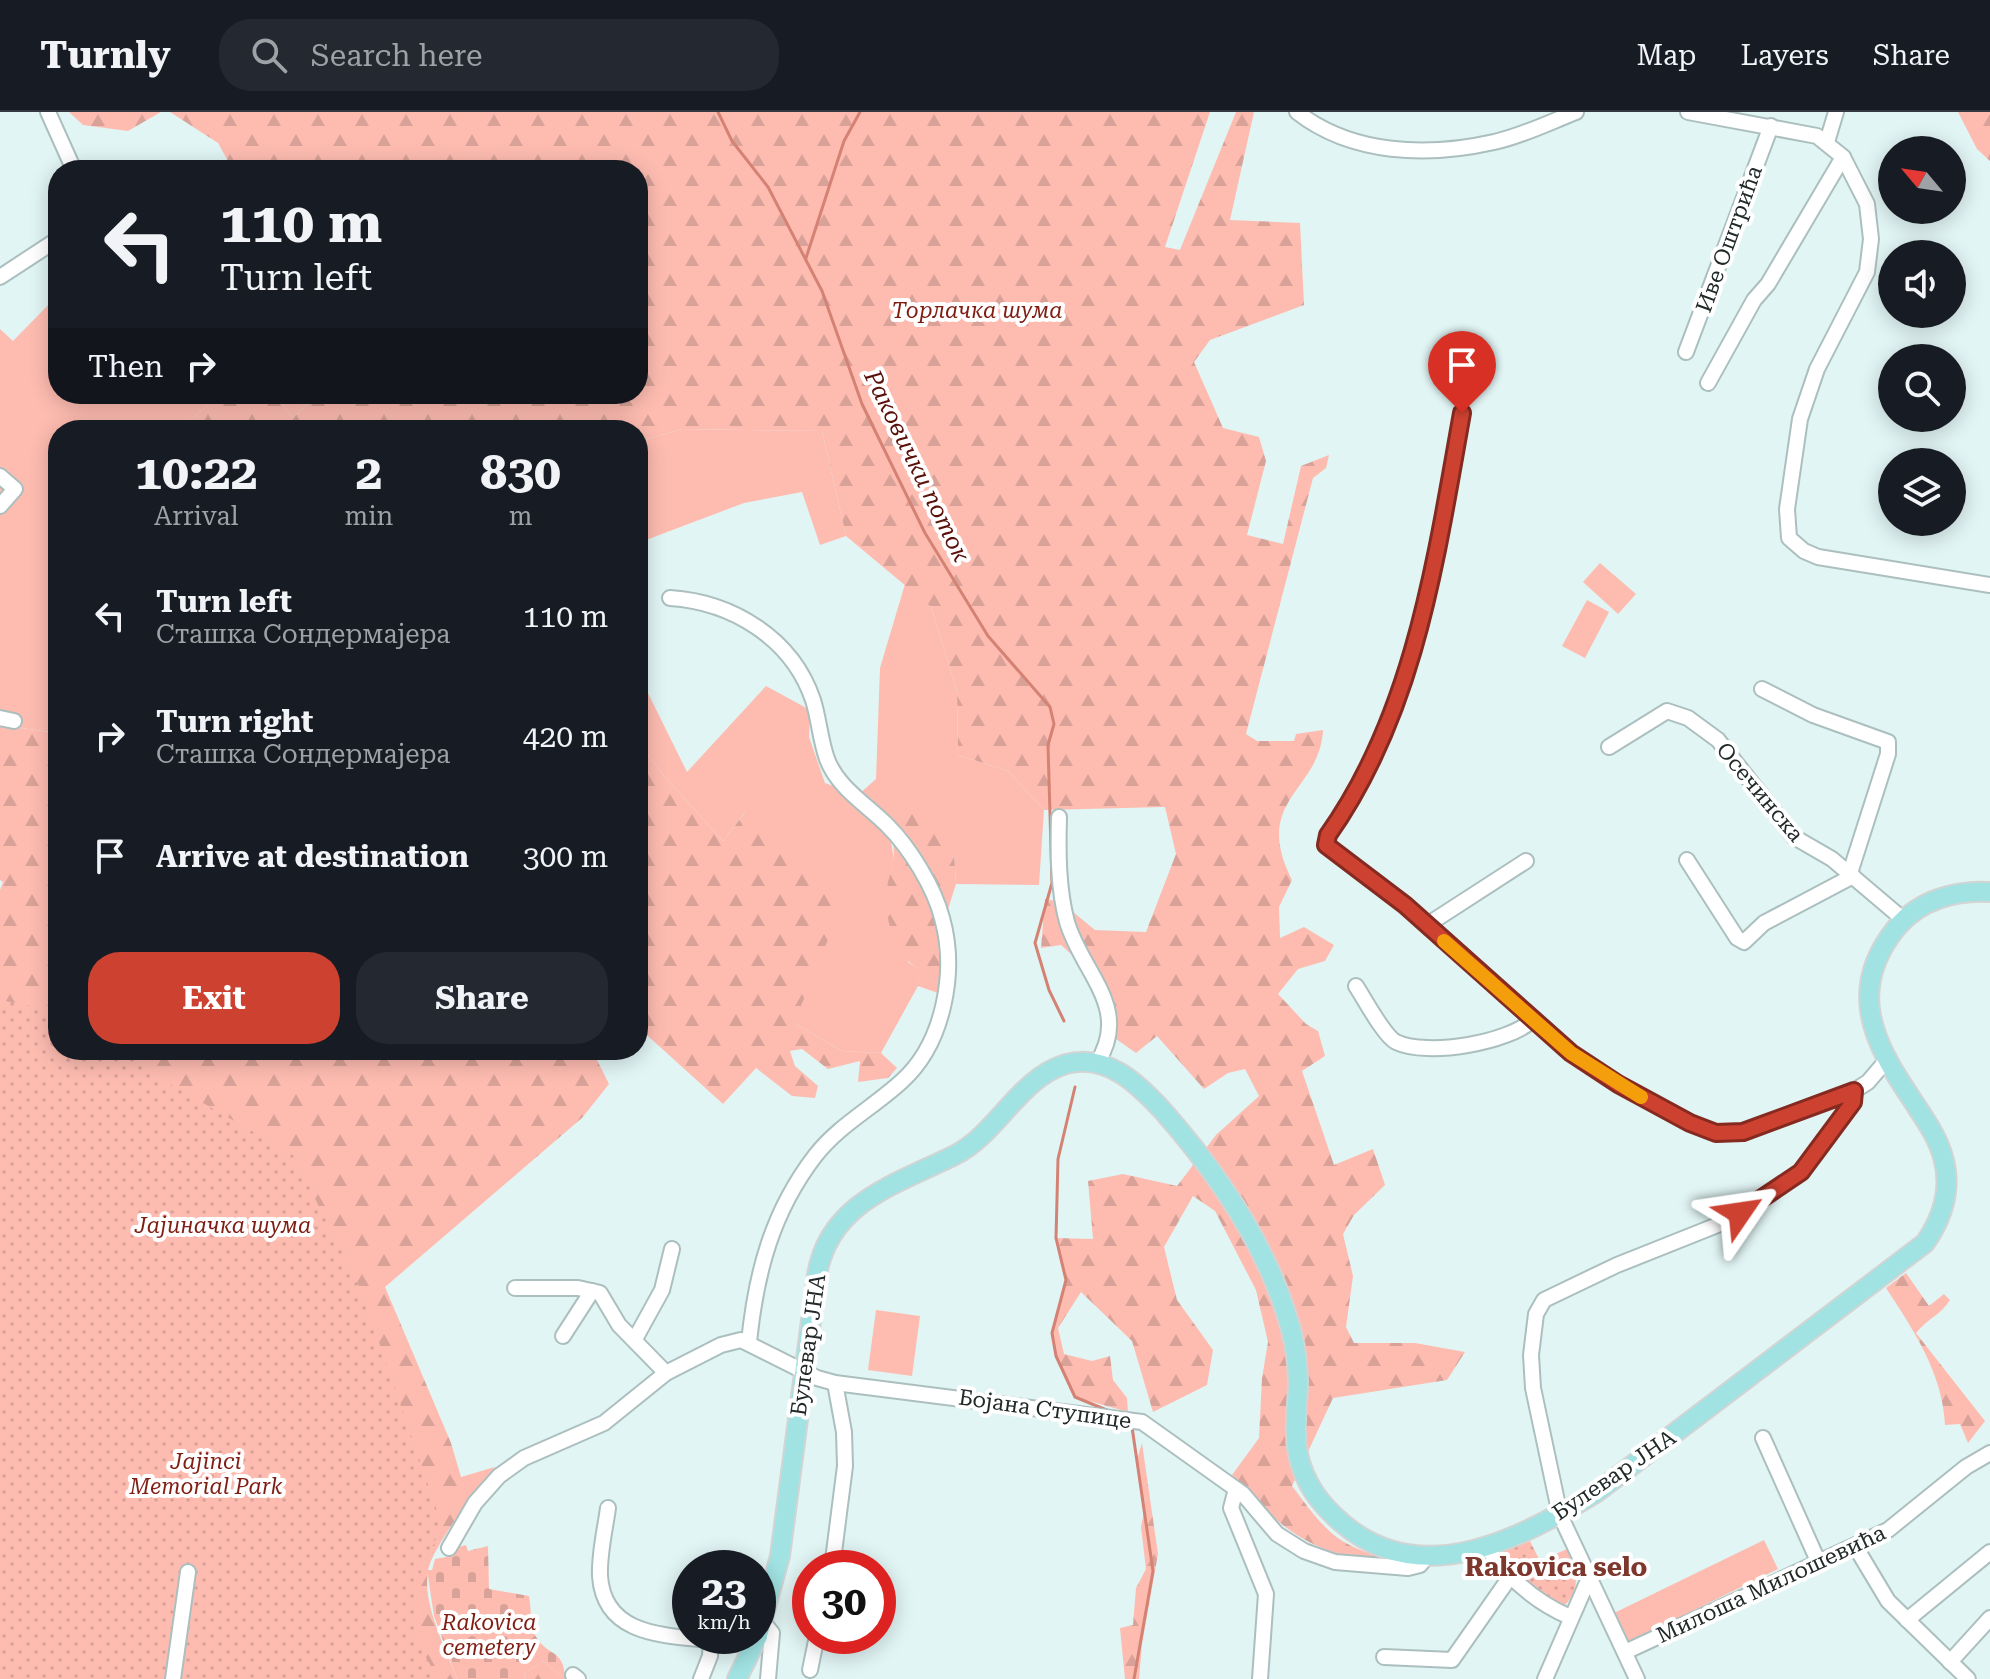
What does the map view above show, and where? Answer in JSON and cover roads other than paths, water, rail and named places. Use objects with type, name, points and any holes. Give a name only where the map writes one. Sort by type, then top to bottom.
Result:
[{"type":"main road","points":[[1882,1052],[1870,1020],[1871,978],[1881,950],[1904,920],[1937,899],[1956,893],[1990,892]]},
{"type":"main road","name":"Булевар ЈНА","points":[[776,1570],[822,1254],[839,1224],[853,1208],[889,1185],[969,1147],[1035,1082],[1055,1069],[1082,1062],[1097,1063],[1137,1084],[1191,1144],[1230,1196],[1264,1262],[1291,1330],[1297,1366],[1298,1453],[1310,1488],[1337,1519],[1371,1543],[1396,1552],[1427,1556],[1487,1548],[1560,1515],[1608,1484],[1925,1243],[1944,1206],[1946,1181],[1943,1157],[1927,1122],[1882,1052]]},
{"type":"main road","name":"Булевар ЈНА","points":[[737,1679],[749,1654]]},
{"type":"street","points":[[48,112],[70,160]]},
{"type":"street","points":[[1297,112],[1354,143],[1417,150],[1497,142],[1576,112]]},
{"type":"street","points":[[1688,112],[1807,133],[1827,142],[1843,157],[1867,204],[1871,230],[1870,258],[1864,278],[1822,357],[1805,402],[1792,464],[1787,533],[1795,545],[1818,557],[1990,585]]},
{"type":"street","points":[[1827,142],[1836,112]]},
{"type":"street","name":"Иве Оштрића","points":[[1686,352],[1771,126]]},
{"type":"street","points":[[1708,383],[1754,300],[1768,284],[1843,157]]},
{"type":"street","points":[[0,277],[48,246]]},
{"type":"street","points":[[1462,413],[1429,584],[1403,684],[1372,762],[1326,840],[1329,850],[1427,925],[1571,1053],[1618,1084],[1690,1123],[1716,1133],[1743,1132],[1854,1091],[1868,1082],[1882,1052]]},
{"type":"street","points":[[0,506],[14,493],[6,480]]},
{"type":"street","points":[[449,1548],[475,1503],[499,1476],[524,1458],[604,1423],[666,1373],[721,1345],[749,1342],[759,1270],[771,1232],[795,1187],[825,1146],[906,1078],[928,1048],[945,993],[945,931],[932,894],[900,841],[834,775],[823,748],[813,698],[781,644],[700,600],[670,598]]},
{"type":"street","points":[[1687,860],[1737,938],[1744,942],[1764,923],[1852,874],[1888,754],[1888,742],[1813,715],[1762,689]]},
{"type":"street","name":"Осечинска","points":[[1609,747],[1662,713],[1673,711],[1688,718],[1718,740],[1794,837],[1852,874],[1904,920]]},
{"type":"street","points":[[1059,817],[1058,850],[1067,922],[1107,1006],[1111,1028],[1107,1045],[1097,1063]]},
{"type":"street","points":[[1427,925],[1526,861]]},
{"type":"street","points":[[1356,986],[1391,1039],[1401,1043],[1423,1047],[1482,1041],[1509,1034],[1534,1019]]},
{"type":"street","points":[[1637,1679],[1560,1515],[1532,1377],[1535,1319],[1544,1300],[1617,1265],[1725,1222],[1769,1195],[1811,1161],[1853,1102],[1854,1091]]},
{"type":"street","points":[[635,1339],[662,1290],[672,1249]]},
{"type":"street","points":[[515,1288],[592,1291],[604,1296],[619,1325],[666,1373]]},
{"type":"street","points":[[563,1336],[592,1291]]},
{"type":"street","name":"Бојана Ступице","points":[[749,1342],[804,1372],[835,1383],[1132,1421],[1236,1489],[1277,1534],[1320,1558],[1408,1568],[1420,1565],[1427,1556]]},
{"type":"street","points":[[834,1550],[845,1466],[844,1432],[835,1383]]},
{"type":"street","points":[[1763,1438],[1818,1561]]},
{"type":"street","name":"Милоша Милошевића","points":[[1625,1652],[1898,1524],[1966,1467],[1990,1453]]},
{"type":"street","points":[[1236,1489],[1231,1508],[1266,1594],[1260,1679]]},
{"type":"street","points":[[608,1508],[601,1582],[604,1595],[621,1618],[647,1632],[672,1635]]},
{"type":"street","points":[[1855,1546],[1877,1585],[1907,1620],[1968,1679]]},
{"type":"street","points":[[1487,1548],[1510,1577],[1533,1597],[1570,1617]]},
{"type":"street","points":[[1907,1620],[1990,1552]]},
{"type":"street","points":[[173,1679],[188,1572]]},
{"type":"street","points":[[1384,1657],[1452,1660],[1510,1577]]},
{"type":"street","points":[[1545,1679],[1589,1578]]},
{"type":"street","points":[[1950,1662],[1990,1618]]},
{"type":"street","points":[[701,1679],[710,1654]]},
{"type":"street","points":[[768,1679],[770,1654]]},
{"type":"street","points":[[810,1670],[813,1654]]},
{"type":"waterway","name":"Раковички поток","points":[[718,112],[732,141],[768,187],[822,291],[862,404],[925,533],[988,636],[1050,707],[1054,724],[1048,745],[1052,883],[1035,943],[1049,990],[1064,1021]]},
{"type":"waterway","points":[[806,258],[844,141],[860,112]]},
{"type":"waterway","name":"Раковички поток","points":[[1075,1087],[1058,1159],[1056,1238],[1066,1280],[1052,1333],[1056,1356],[1075,1397],[1109,1411]]},
{"type":"waterway","name":"Раковички поток","points":[[1132,1427],[1153,1571],[1134,1679]]},
{"type":"district","name":"Rakovica selo","points":[[1556,1567]]},
{"type":"park label","name":"Торлачка шума","points":[[977,310]]},
{"type":"park label","name":"Јајиначка шума","points":[[223,1225]]},
{"type":"park label","name":"Jajinci Memorial Park","points":[[206,1474]]},
{"type":"park label","name":"Rakovica cemetery","points":[[489,1634]]}]
